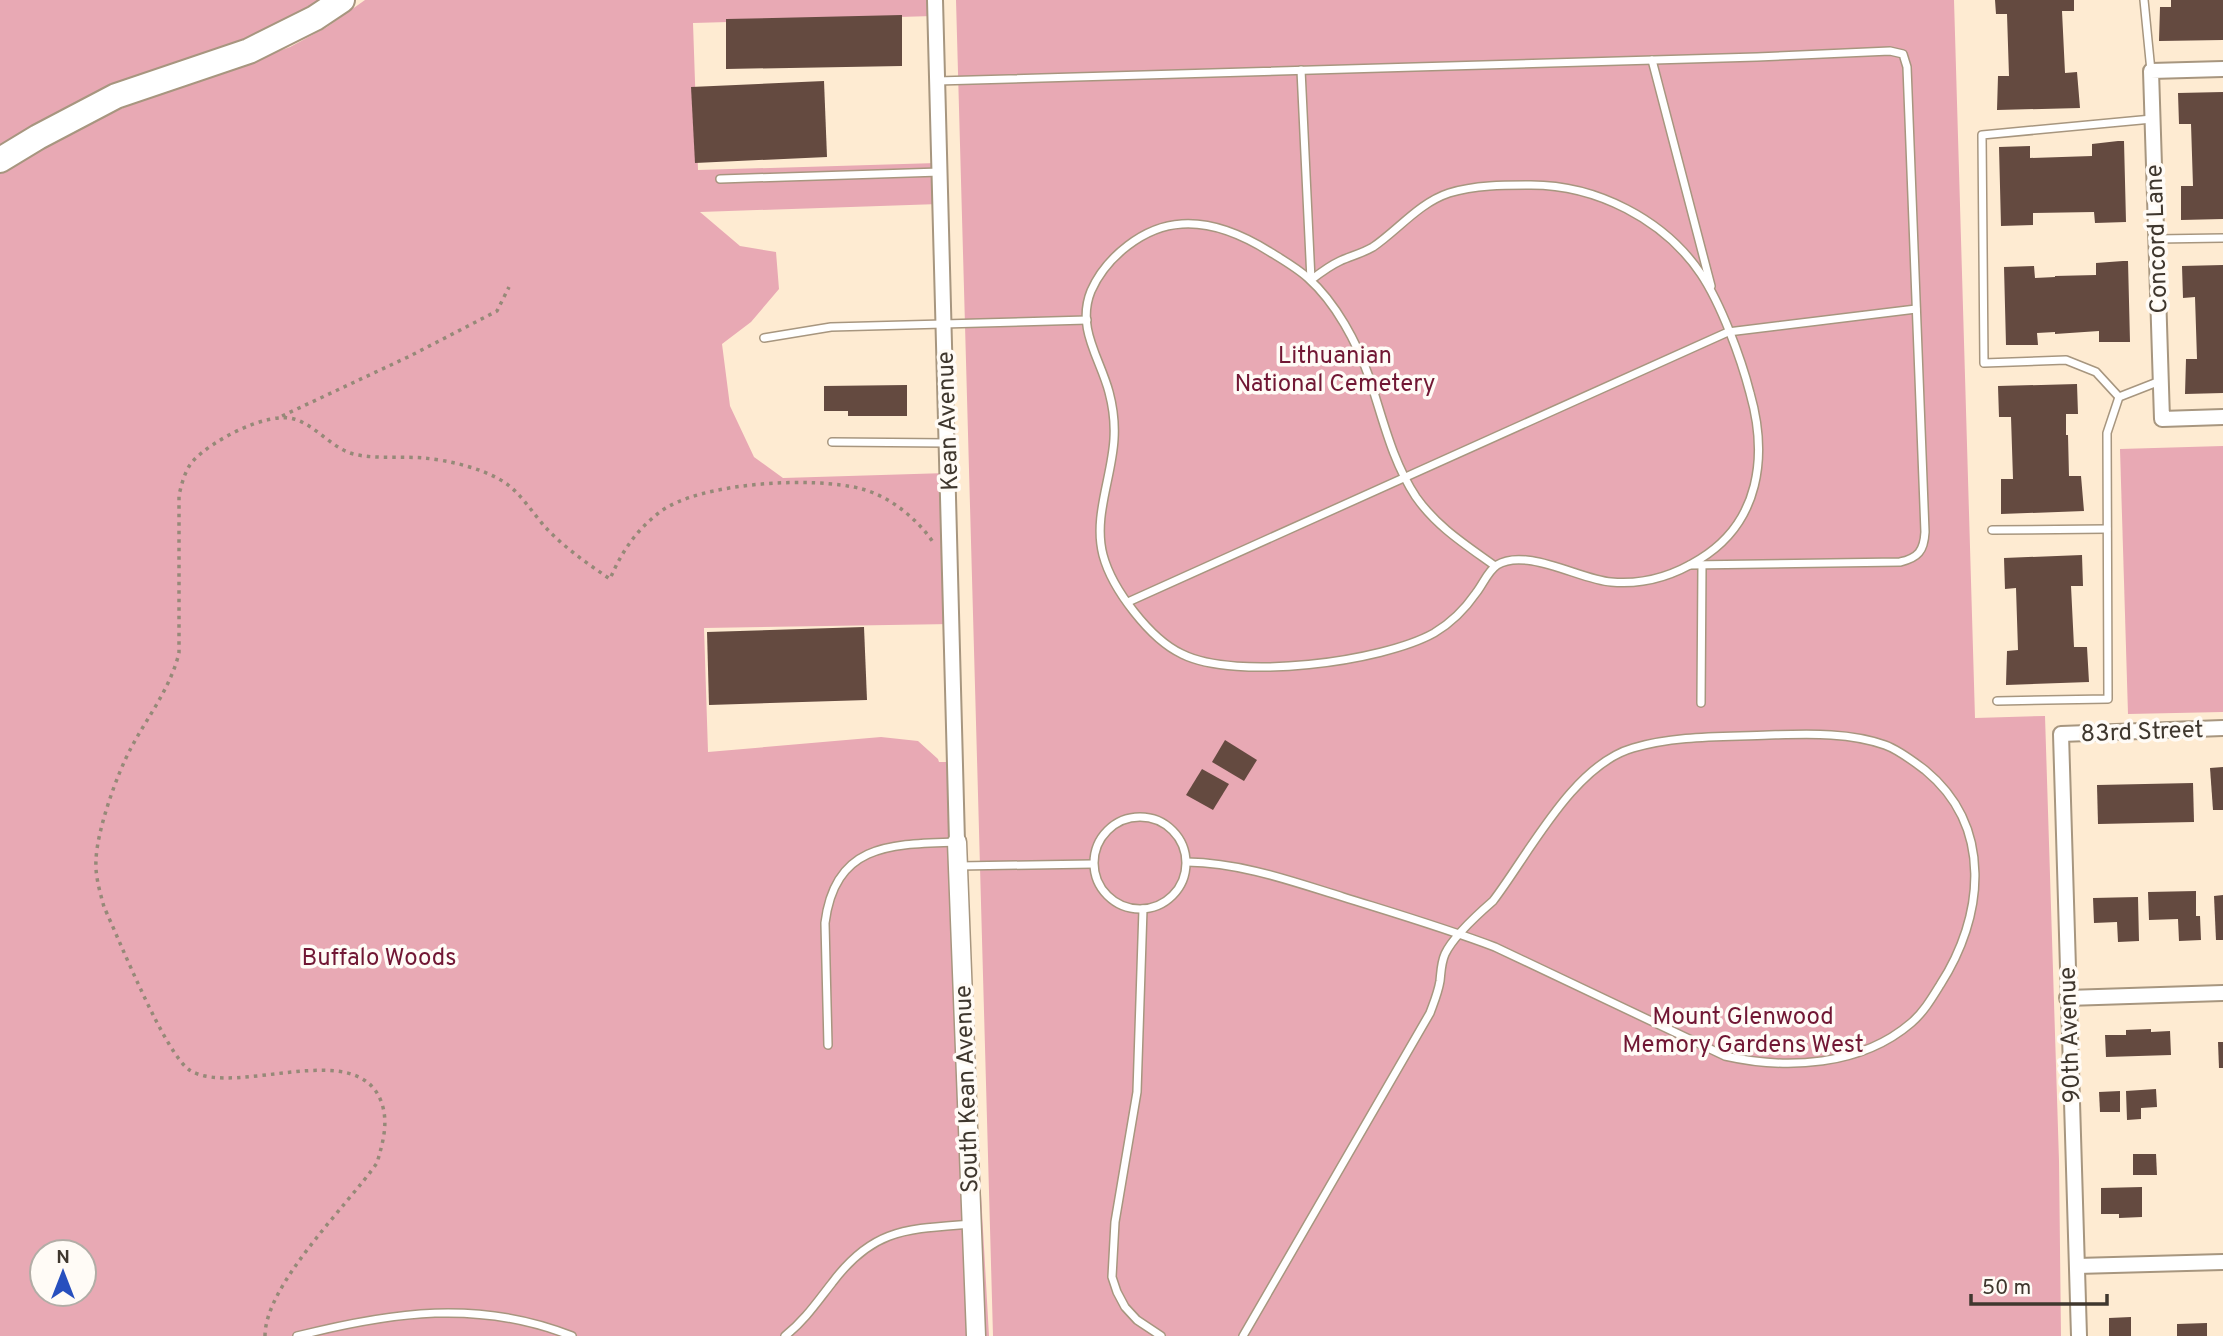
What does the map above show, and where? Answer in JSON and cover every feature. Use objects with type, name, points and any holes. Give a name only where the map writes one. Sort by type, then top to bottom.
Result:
[{"type":"highway","points":[[0,160],[116,96],[249,51],[315,18],[342,0]]},
{"type":"street","name":"Kean Avenue","points":[[935,0],[957,842]]},
{"type":"street","points":[[2151,71],[2223,69]]},
{"type":"street","name":"Concord Lane","points":[[2151,71],[2162,419],[2223,417]]},
{"type":"street","name":"83rd Street","points":[[2061,734],[2223,728]]},
{"type":"street","name":"90th Avenue","points":[[2061,734],[2079,1336]]},
{"type":"street","name":"South Kean Avenue","points":[[957,842],[976,1336]]},
{"type":"street","points":[[2067,998],[2223,993]]},
{"type":"street","points":[[2077,1266],[2223,1262]]},
{"type":"lane","points":[[2144,0],[2151,71]]},
{"type":"lane","points":[[937,81],[1890,51],[1903,54],[1907,67],[1924,543],[1917,556],[1900,562],[1690,565]]},
{"type":"lane","points":[[1495,566],[1443,529],[1418,500],[1392,450],[1368,372],[1339,317],[1311,280],[1258,244],[1211,225],[1172,225],[1146,235],[1128,246],[1110,263],[1088,298],[1087,320],[1096,362],[1111,399],[1113,416],[1114,439],[1101,526],[1104,559],[1128,602],[1153,634],[1179,653],[1220,665],[1292,666],[1366,655],[1420,640],[1457,617],[1495,566],[1503,562],[1541,562],[1587,578],[1611,582],[1638,582],[1660,578],[1713,552],[1729,537],[1753,494],[1758,472],[1759,443],[1755,412],[1742,366],[1714,296],[1652,60]]},
{"type":"lane","points":[[1301,70],[1311,280]]},
{"type":"lane","points":[[2119,397],[2096,372],[2066,360],[1984,363],[1982,135],[2152,119]]},
{"type":"lane","points":[[720,179],[940,172]]},
{"type":"lane","points":[[1311,280],[1327,268],[1374,246],[1414,213],[1433,200],[1452,192],[1500,186],[1544,186],[1582,190],[1614,202],[1647,222],[1674,243],[1698,270],[1714,296]]},
{"type":"lane","points":[[2156,239],[2223,238]]},
{"type":"lane","points":[[1128,602],[1728,332],[1916,309]]},
{"type":"lane","points":[[764,338],[831,327],[1087,320]]},
{"type":"lane","points":[[2119,397],[2161,381]]},
{"type":"lane","points":[[1997,701],[2108,699],[2107,433],[2119,397]]},
{"type":"lane","points":[[832,443],[947,443]]},
{"type":"lane","points":[[1992,530],[2107,529]]},
{"type":"lane","points":[[1701,704],[1702,565]]},
{"type":"lane","points":[[1187,862],[1234,865],[1254,870],[1461,934],[1496,947],[1726,1056],[1764,1063],[1812,1063],[1877,1045],[1913,1022],[1928,1005],[1948,973],[1968,925],[1974,897],[1974,851],[1961,814],[1949,794],[1932,776],[1886,745],[1857,738],[1786,734],[1660,742],[1620,752],[1589,772],[1564,802],[1493,901],[1461,934],[1445,954],[1437,996],[1430,1013],[1242,1336]]},
{"type":"lane","points":[[1141,817],[1158,820],[1169,827],[1178,836],[1187,862],[1180,887],[1170,899],[1143,909],[1119,904],[1108,897],[1100,886],[1093,864],[1101,838],[1111,827],[1125,820],[1141,817]]},
{"type":"lane","points":[[828,1045],[825,923],[833,888],[842,874],[876,849],[905,843],[957,842]]},
{"type":"lane","points":[[958,866],[1093,864]]},
{"type":"lane","points":[[1143,909],[1137,1092],[1115,1222],[1112,1277],[1125,1307],[1137,1320],[1161,1336]]},
{"type":"lane","points":[[785,1336],[810,1313],[850,1259],[865,1247],[896,1233],[918,1228],[971,1223]]},
{"type":"lane","points":[[297,1336],[374,1318],[462,1313],[517,1318],[572,1336]]},
{"type":"path","points":[[265,1336],[265,1325],[279,1293],[307,1252],[377,1163],[384,1142],[385,1123],[383,1106],[377,1093],[369,1082],[352,1074],[328,1070],[234,1077],[192,1071],[169,1047],[104,907],[96,860],[114,790],[126,759],[174,673],[179,653],[179,495],[183,478],[192,462],[211,445],[241,429],[280,417],[411,356],[497,312],[509,287]]},
{"type":"path","points":[[280,417],[294,419],[310,426],[341,449],[357,455],[425,458],[489,473],[507,484],[549,530],[610,579],[621,552],[637,533],[661,511],[690,497],[743,486],[820,483],[863,489],[889,502],[921,525],[951,568]]},
{"type":"green space","points":[[0,0],[332,0],[313,11],[0,147]]},
{"type":"green space","name":"Buffalo Woods","points":[[365,0],[932,0],[933,16],[693,23],[698,170],[937,163],[939,204],[700,212],[740,246],[776,252],[779,289],[751,322],[722,344],[730,406],[754,457],[783,478],[947,473],[952,624],[704,628],[708,752],[881,737],[918,741],[939,762],[956,762],[956,751],[989,1336],[0,1336],[0,172],[42,145],[134,103],[290,47],[327,27]]},
{"type":"green space","points":[[956,0],[1954,0],[1975,718],[2045,716],[2059,1161],[2061,1336],[993,1336]]},
{"type":"green space","points":[[2223,446],[2223,712],[2128,714],[2120,449]]},
{"type":"building","points":[[1995,0],[2074,0],[2074,11],[2062,11],[2065,73],[2077,72],[2080,108],[1997,110],[1998,76],[2009,76],[2007,14],[1996,14]]},
{"type":"building","points":[[2171,0],[2223,0],[2223,40],[2159,41],[2160,7],[2171,7]]},
{"type":"building","points":[[902,15],[902,66],[726,69],[726,19]]},
{"type":"building","points":[[824,81],[827,157],[695,163],[691,87]]},
{"type":"building","points":[[2223,92],[2223,219],[2181,220],[2181,186],[2193,186],[2191,124],[2179,124],[2178,93]]},
{"type":"building","points":[[2124,141],[2126,222],[2095,223],[2094,212],[2033,213],[2033,225],[2001,226],[1999,147],[2030,146],[2030,158],[2092,156],[2092,144]]},
{"type":"building","points":[[2128,261],[2130,342],[2099,342],[2099,331],[2055,332],[2037,333],[2038,345],[2006,345],[2004,267],[2034,266],[2035,278],[2096,275],[2096,263]]},
{"type":"building","points":[[2223,265],[2223,393],[2185,394],[2186,359],[2197,359],[2195,297],[2183,298],[2182,266]]},
{"type":"building","points":[[2077,384],[2078,414],[2066,414],[2066,435],[2069,476],[2081,476],[2084,511],[2001,514],[2001,479],[2013,479],[2011,417],[1999,417],[1998,386]]},
{"type":"building","points":[[907,385],[907,416],[848,416],[848,411],[824,411],[824,386]]},
{"type":"building","points":[[2082,555],[2083,586],[2071,586],[2074,647],[2087,647],[2089,682],[2006,685],[2007,651],[2018,650],[2016,588],[2005,589],[2004,558]]},
{"type":"building","points":[[864,627],[867,700],[709,705],[707,632]]},
{"type":"building","points":[[1225,740],[1257,760],[1244,781],[1212,762]]},
{"type":"building","points":[[2223,767],[2223,810],[2213,810],[2210,768]]},
{"type":"building","points":[[1202,769],[1229,784],[1213,810],[1186,795]]},
{"type":"building","points":[[2193,783],[2194,822],[2098,824],[2097,785]]},
{"type":"building","points":[[2196,891],[2196,916],[2200,916],[2201,940],[2179,941],[2178,919],[2149,920],[2148,892]]},
{"type":"building","points":[[2223,895],[2223,940],[2216,940],[2214,896]]},
{"type":"building","points":[[2138,897],[2139,941],[2118,942],[2117,922],[2094,923],[2093,898]]},
{"type":"building","points":[[2151,1029],[2151,1032],[2170,1031],[2171,1055],[2106,1057],[2105,1035],[2126,1035],[2126,1030]]},
{"type":"building","points":[[2218,1042],[2223,1042],[2223,1068],[2219,1068]]},
{"type":"building","points":[[2156,1089],[2157,1107],[2141,1108],[2141,1119],[2127,1120],[2126,1091]]},
{"type":"building","points":[[2120,1091],[2120,1112],[2100,1112],[2099,1092]]},
{"type":"building","points":[[2133,1154],[2156,1154],[2157,1175],[2133,1175]]},
{"type":"building","points":[[2142,1187],[2142,1217],[2119,1218],[2119,1214],[2101,1214],[2101,1188]]},
{"type":"building","points":[[2131,1317],[2131,1336],[2109,1336],[2109,1318]]},
{"type":"building","points":[[2207,1323],[2207,1336],[2177,1336],[2177,1324]]},
{"type":"park label","name":"Lithuanian National Cemetery","points":[[1335,369]]},
{"type":"park label","name":"Mount Glenwood Memory Gardens West","points":[[1743,1030]]}]
